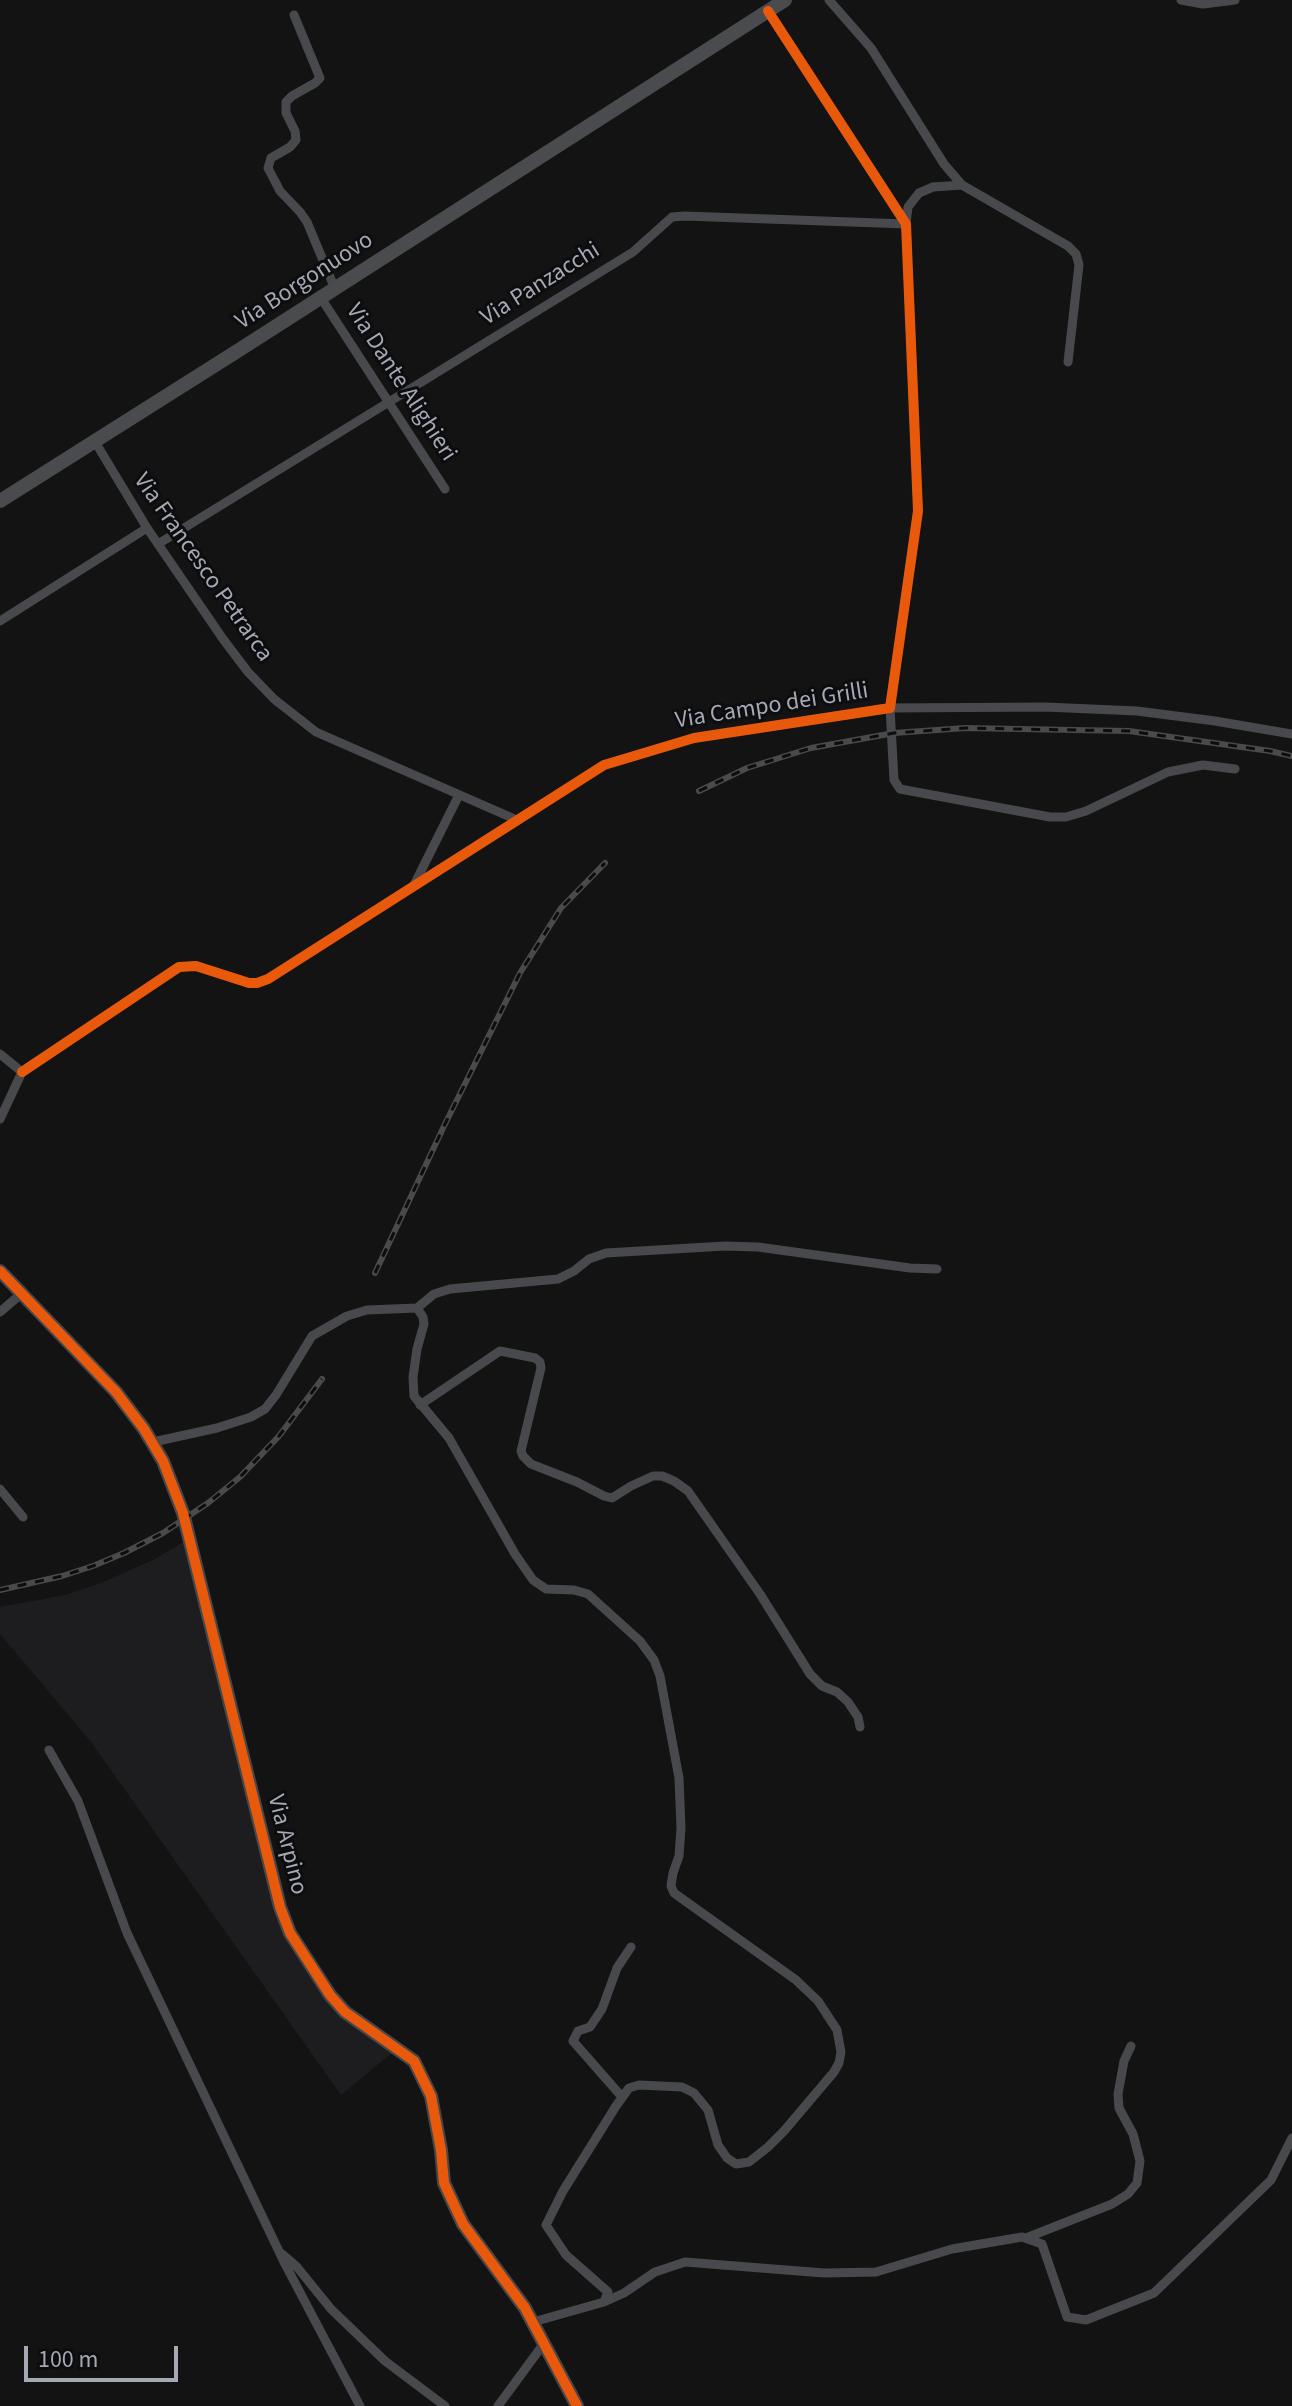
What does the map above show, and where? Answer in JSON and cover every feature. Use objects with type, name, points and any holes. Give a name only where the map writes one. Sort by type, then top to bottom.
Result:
[{"type":"main road","name":"Via Borgonuovo","points":[[0,501],[785,0]]},
{"type":"street","points":[[829,0],[871,48],[944,164],[962,185],[1068,246],[1076,254],[1079,265],[1068,362]]},
{"type":"street","points":[[1181,0],[1203,4],[1235,0]]},
{"type":"street","points":[[768,11],[906,224]]},
{"type":"street","points":[[294,15],[320,78],[286,102],[286,113],[296,140],[271,158],[268,168],[278,188],[305,218],[335,289]]},
{"type":"street","points":[[906,224],[909,204],[922,191],[936,186],[962,185]]},
{"type":"street","name":"Via Panzacchi","points":[[158,544],[633,252],[672,217],[906,224]]},
{"type":"street","name":"Via Campo dei Grilli","points":[[22,1072],[175,968],[192,965],[246,982],[261,982],[602,766],[656,748],[714,734],[890,708],[918,511],[906,224]]},
{"type":"street","name":"Via Dante Alighieri","points":[[321,298],[445,489]]},
{"type":"street","name":"Via Francesco Petrarca","points":[[94,440],[147,528],[248,672],[265,691],[320,735],[517,820]]},
{"type":"street","points":[[0,621],[147,528]]},
{"type":"street","points":[[1235,769],[1203,765],[1168,772],[1079,814],[1050,817],[900,789],[894,780],[890,708],[1045,707],[1126,711],[1292,734]]},
{"type":"street","points":[[414,886],[459,795]]},
{"type":"street","points":[[0,1054],[22,1072],[0,1119]]},
{"type":"street","points":[[153,1442],[217,1428],[265,1409],[312,1336],[338,1320],[367,1310],[417,1308],[431,1296],[446,1290],[558,1279],[594,1256],[619,1251],[758,1247],[937,1269]]},
{"type":"street","name":"Via Arpino","points":[[0,1271],[110,1385],[153,1442],[171,1478],[183,1513],[280,1907],[290,1933],[330,1995],[345,2012],[414,2061],[431,2096],[444,2183],[463,2224],[525,2308],[577,2406]]},
{"type":"street","points":[[0,1312],[22,1293]]},
{"type":"street","points":[[417,1308],[424,1324],[417,1349],[413,1393],[449,1438],[515,1554],[533,1580],[546,1589],[588,1594],[640,1641],[654,1660],[660,1676],[679,1778],[681,1828],[679,1856],[671,1886],[674,1893],[796,1980],[829,2015],[840,2039],[841,2052],[834,2072],[784,2131],[749,2162],[736,2164],[727,2158],[718,2145],[708,2110],[694,2093],[682,2087],[639,2085],[629,2088],[563,2191],[546,2225],[566,2255],[608,2292],[604,2302]]},
{"type":"street","points":[[420,1405],[500,1351],[535,1358],[541,1368],[521,1451],[523,1456],[531,1464],[612,1498],[653,1476],[674,1481],[688,1491],[760,1594],[810,1674],[822,1686],[837,1692],[848,1702],[858,1717],[860,1727]]},
{"type":"street","points":[[0,1489],[23,1517]]},
{"type":"street","points":[[49,1750],[78,1801],[127,1933],[280,2252],[360,2406]]},
{"type":"street","points":[[622,2097],[573,2041],[578,2031],[590,2027],[602,2009],[617,1968],[631,1947]]},
{"type":"street","points":[[533,2322],[604,2302],[655,2272],[685,2262],[824,2273],[876,2272],[952,2249],[1026,2238],[1112,2204],[1128,2194],[1137,2183],[1140,2161],[1133,2134],[1119,2108],[1118,2094],[1124,2061],[1131,2046]]},
{"type":"street","points":[[1026,2238],[1042,2244],[1067,2317],[1086,2320],[1154,2293],[1271,2180],[1292,2138]]},
{"type":"street","points":[[280,2252],[297,2267],[331,2309],[385,2361],[445,2406]]},
{"type":"street","points":[[498,2406],[545,2342]]},
{"type":"shaded area","points":[[185,1541],[276,1907],[328,1999],[393,2052],[341,2095],[91,1742],[0,1634],[0,1607],[65,1595],[101,1583],[155,1559]]},
{"type":"railway","points":[[699,791],[747,768],[811,748],[894,733],[965,728],[1129,731],[1292,756]]},
{"type":"railway","points":[[375,1273],[520,973],[561,908],[605,863]]},
{"type":"railway","points":[[0,1590],[93,1566],[163,1533],[240,1477],[279,1436],[322,1379]]},
{"type":"cycle path","points":[[22,1072],[179,967],[196,966],[249,983],[268,979],[604,765],[694,738],[890,708],[918,511],[906,224],[768,11]]},
{"type":"cycle path","points":[[0,1271],[116,1392],[163,1461],[183,1513],[280,1907],[290,1933],[330,1995],[345,2012],[414,2061],[431,2096],[444,2183],[463,2224],[525,2308],[577,2406]]}]
